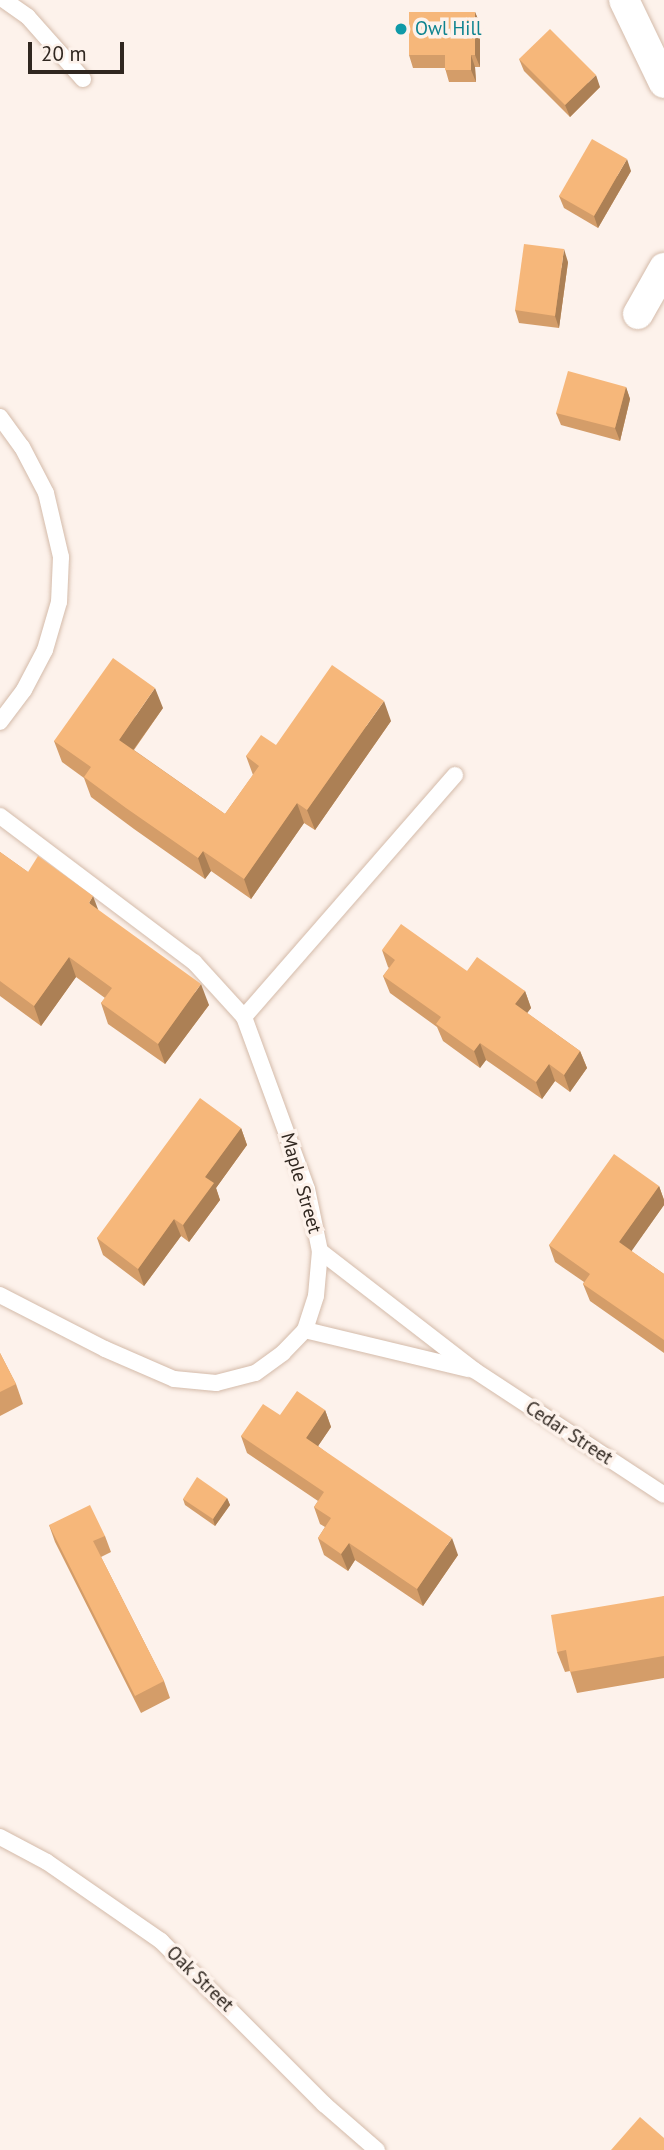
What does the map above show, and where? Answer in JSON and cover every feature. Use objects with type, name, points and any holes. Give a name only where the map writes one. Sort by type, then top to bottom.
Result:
[{"type":"street","points":[[625,0],[664,83]]},
{"type":"street","points":[[638,314],[664,268]]},
{"type":"lane","points":[[4,0],[28,17],[83,79]]},
{"type":"lane","points":[[0,417],[22,447],[46,493],[61,557],[59,602],[45,650],[24,690],[0,722]]},
{"type":"lane","points":[[244,1017],[455,775]]},
{"type":"lane","name":"Maple Street","points":[[0,817],[194,962],[244,1017],[307,1189],[320,1251],[316,1296],[305,1330],[283,1353],[255,1373],[216,1383],[174,1379],[105,1349],[0,1295]]},
{"type":"lane","name":"Cedar Street","points":[[320,1251],[474,1370],[664,1495]]},
{"type":"lane","points":[[305,1330],[474,1370]]},
{"type":"lane","name":"Oak Street","points":[[0,1837],[47,1862],[161,1941],[324,2104],[377,2150]]},
{"type":"building","points":[[409,12],[475,12],[475,55],[471,55],[471,70],[445,70],[445,55],[409,55]]},
{"type":"building","points":[[550,29],[596,75],[565,105],[519,59]]},
{"type":"building","points":[[592,139],[627,159],[594,216],[559,196]]},
{"type":"building","points":[[524,244],[564,249],[555,316],[515,310]]},
{"type":"building","points":[[568,371],[626,387],[615,428],[556,413]]},
{"type":"building","points":[[113,658],[155,688],[119,740],[225,814],[259,766],[246,756],[261,735],[276,745],[332,665],[384,701],[307,810],[297,803],[244,879],[203,851],[198,858],[126,808],[84,777],[91,767],[54,741]]},
{"type":"building","points":[[0,852],[28,872],[38,856],[93,896],[89,903],[201,984],[158,1044],[101,1003],[112,988],[69,957],[34,1006],[0,981]]},
{"type":"building","points":[[401,924],[467,971],[477,957],[525,991],[515,1004],[580,1051],[564,1075],[549,1064],[536,1082],[480,1043],[474,1051],[436,1024],[441,1017],[383,976],[395,960],[382,950]]},
{"type":"building","points":[[200,1098],[241,1128],[205,1177],[214,1183],[183,1225],[174,1219],[138,1269],[97,1238]]},
{"type":"building","points":[[614,1154],[659,1186],[619,1242],[664,1274],[664,1340],[583,1284],[590,1274],[549,1245]]},
{"type":"building","points":[[0,1353],[16,1384],[0,1392]]},
{"type":"building","points":[[297,1391],[325,1410],[306,1438],[452,1538],[417,1589],[349,1543],[341,1554],[318,1538],[331,1518],[314,1507],[324,1492],[241,1436],[263,1404],[280,1415]]},
{"type":"building","points":[[197,1477],[227,1498],[213,1519],[183,1499]]},
{"type":"building","points":[[90,1505],[105,1536],[93,1541],[164,1681],[135,1696],[49,1525]]},
{"type":"building","points":[[664,1596],[664,1656],[570,1672],[566,1650],[557,1652],[551,1615]]},
{"type":"building","points":[[640,2117],[664,2138],[664,2150],[611,2150]]},
{"type":"place","name":"Owl Hill","points":[[401,29]]}]
